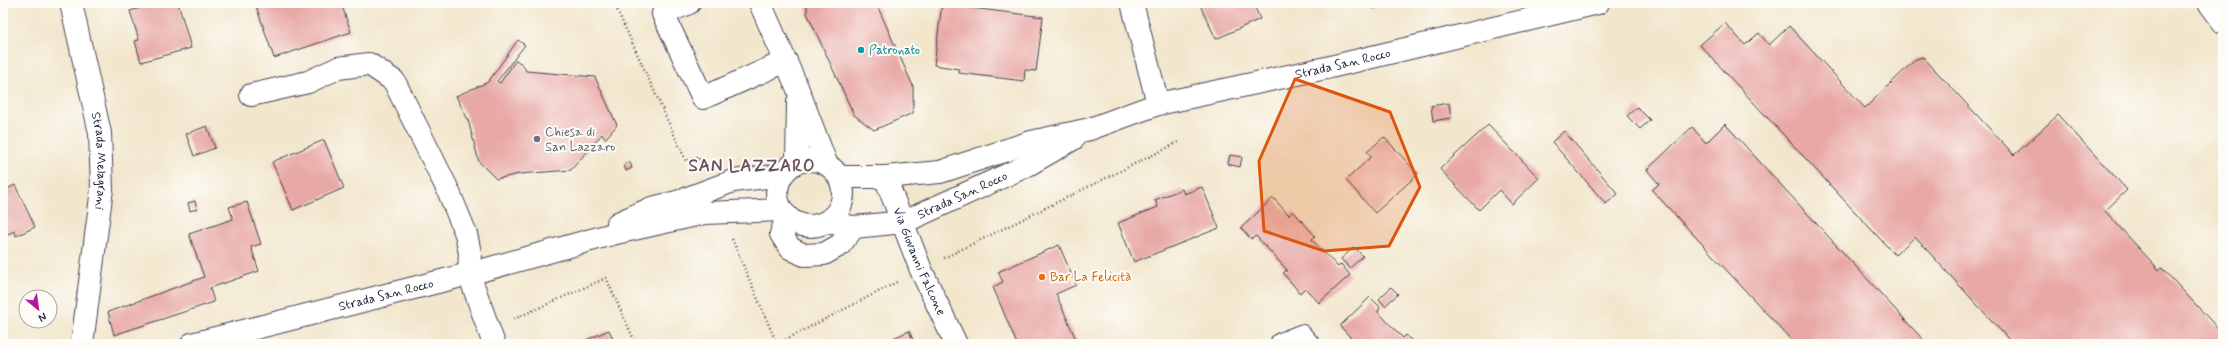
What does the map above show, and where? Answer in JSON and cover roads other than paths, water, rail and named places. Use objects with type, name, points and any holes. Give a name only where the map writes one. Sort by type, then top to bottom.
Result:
[{"type":"street","name":"Strada Melagrani","points":[[71,3],[100,133],[102,189],[82,344]]},
{"type":"street","points":[[689,3],[663,14],[703,98],[786,61]]},
{"type":"street","points":[[760,3],[833,170],[843,187],[842,203],[834,216],[826,222],[805,226],[795,223],[784,213]]},
{"type":"street","points":[[1132,3],[1158,104]]},
{"type":"street","name":"Strada San Rocco","points":[[833,170],[885,177],[940,172],[1031,142],[1090,129],[1158,104],[1326,68],[1598,3]]},
{"type":"street","points":[[2209,3],[2223,22]]},
{"type":"street","points":[[251,95],[308,82],[338,68],[369,64],[394,80],[448,190],[466,234],[470,252],[469,274],[491,337]]},
{"type":"street","points":[[797,87],[790,168],[777,192],[784,213],[782,234],[790,248],[804,255],[824,254],[840,245],[854,227]]},
{"type":"street","name":"Strada San Rocco","points":[[826,222],[854,227],[904,222],[1026,166],[1090,129]]},
{"type":"street","points":[[790,168],[817,160],[833,170]]},
{"type":"street","name":"Strada San Rocco","points":[[579,242],[645,211],[677,202],[733,181],[790,168]]},
{"type":"street","name":"Via Giovanni Falcone","points":[[885,177],[904,222],[921,270],[956,344]]},
{"type":"street","name":"Strada San Rocco","points":[[192,344],[469,274],[579,242],[705,213],[784,213]]},
{"type":"street","points":[[1281,344],[1302,336],[1308,344]]},
{"type":"place","name":"Patronato","points":[[861,50]]},
{"type":"place","name":"Chiesa di San Lazzaro","points":[[537,139]]},
{"type":"place","name":"Bar La Felicità","points":[[1042,277]]},
{"type":"district","name":"SAN LAZZARO","points":[[752,166]]}]
